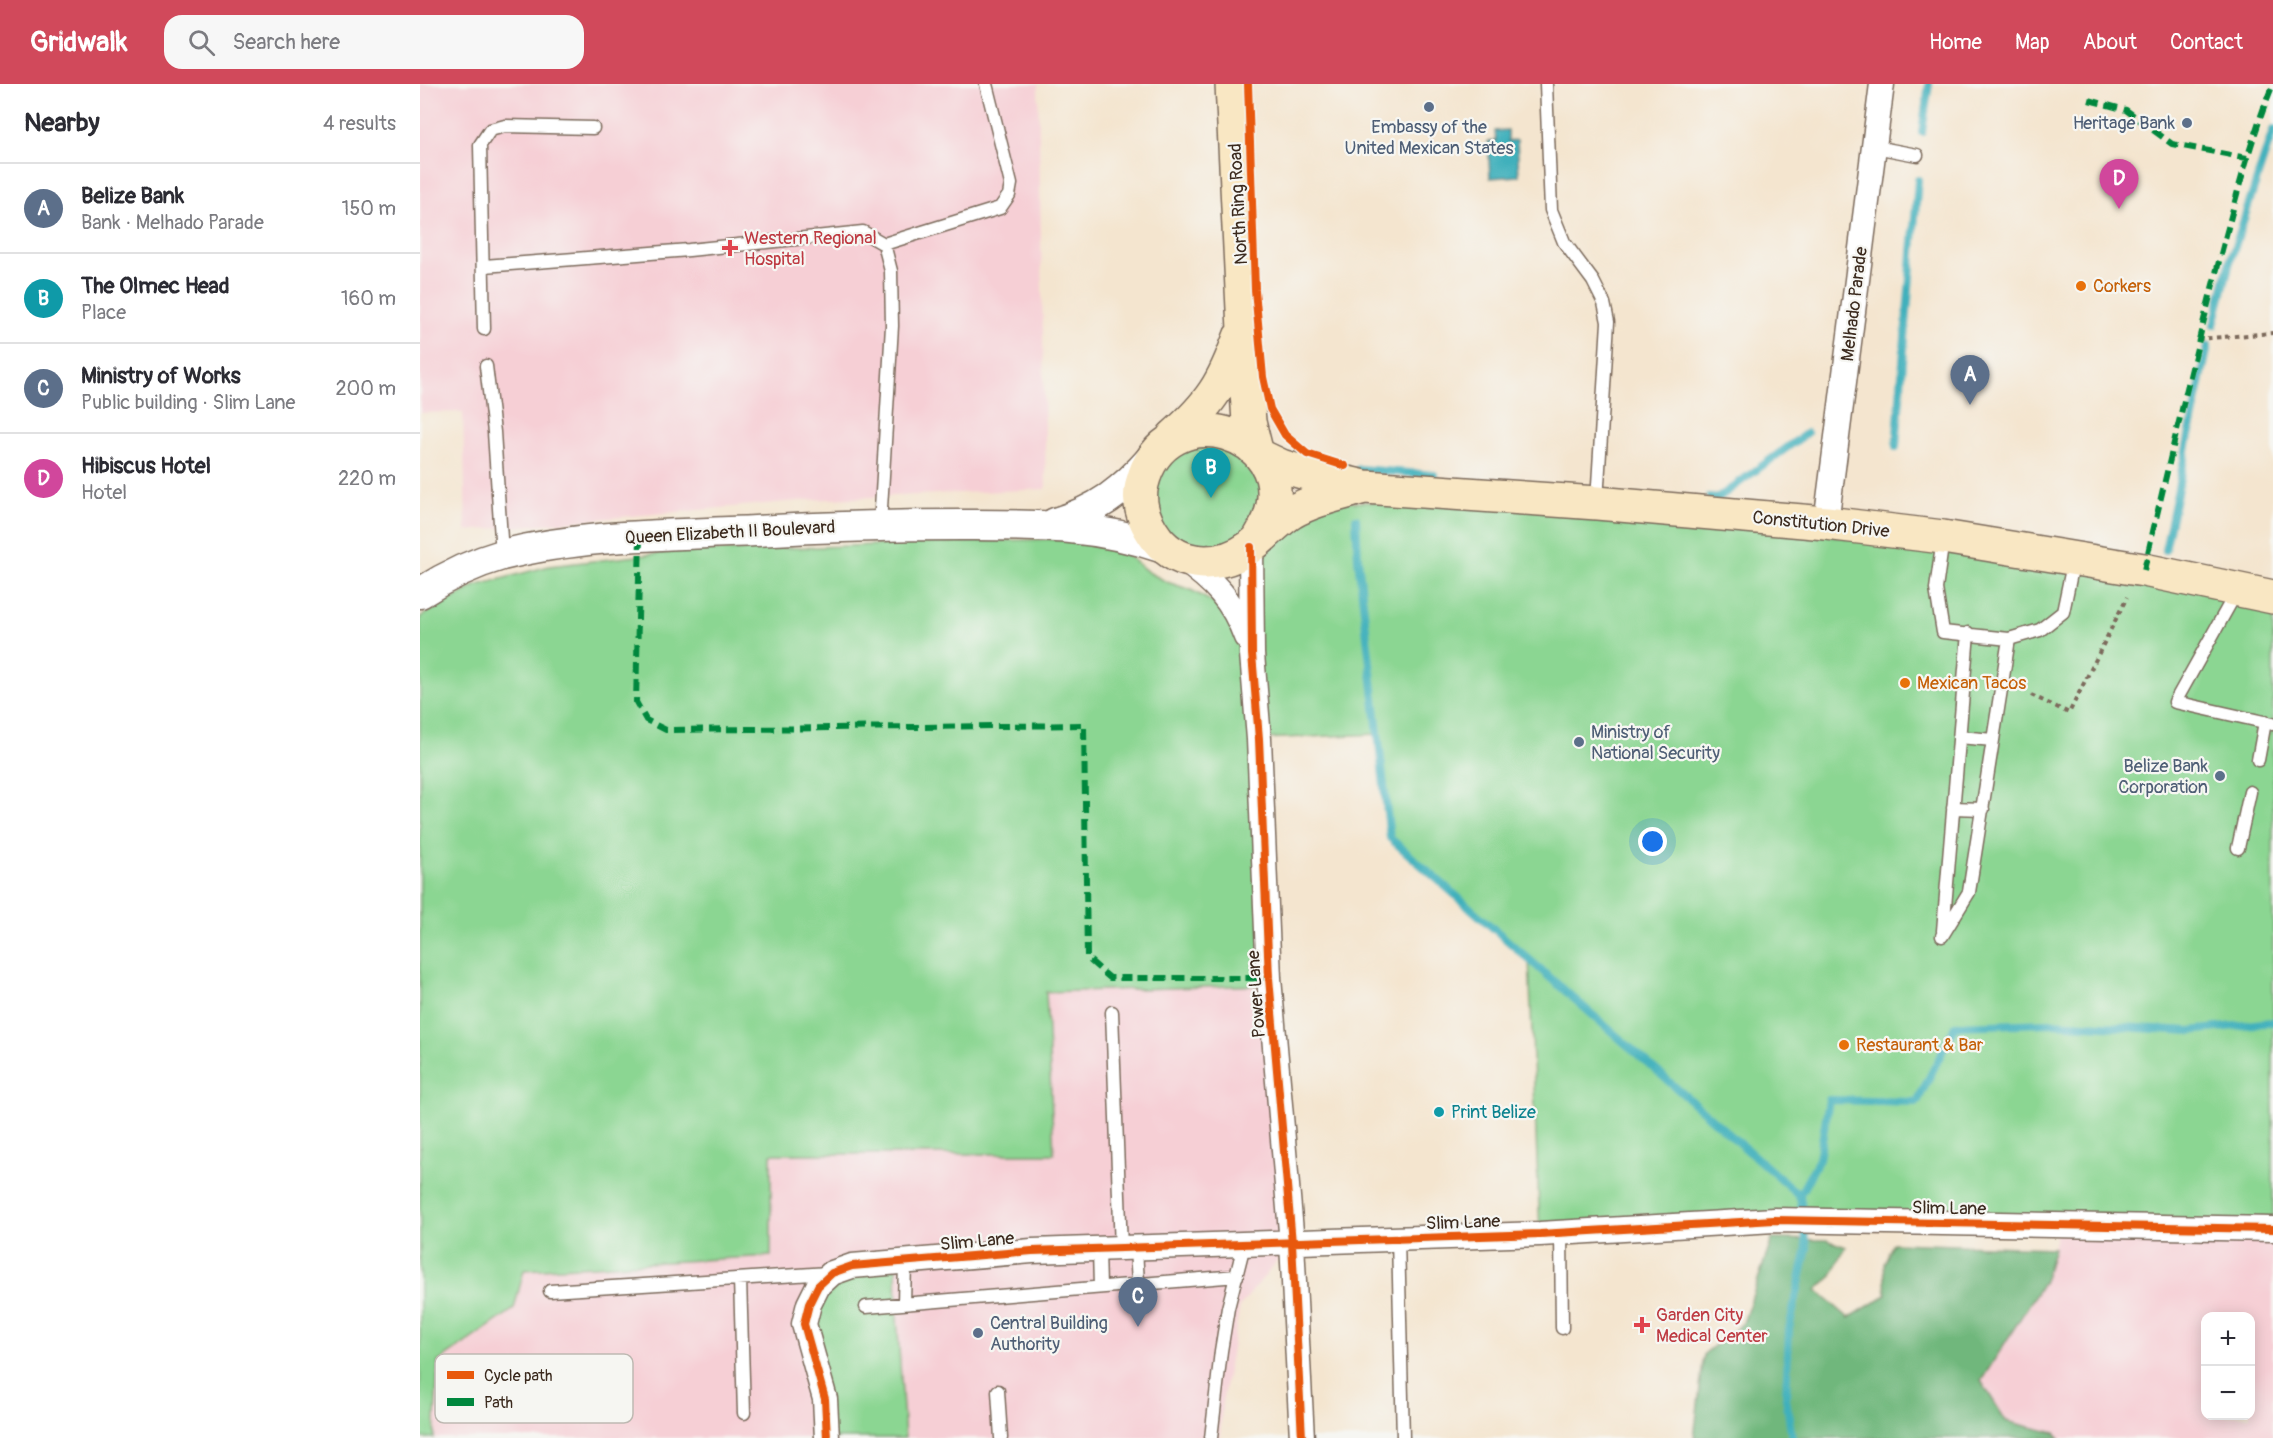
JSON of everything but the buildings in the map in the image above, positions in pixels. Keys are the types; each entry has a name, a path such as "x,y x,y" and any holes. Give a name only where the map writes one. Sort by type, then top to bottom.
{"main road":[{"name":"North Ring Road","path":"1232,84 1249,422 1259,454"},
{"name":"North Ring Road","path":"1158,452 1206,406 1231,361 1244,324"},
{"path":"1202,429 1224,431 1242,439 1259,454 1270,474 1274,496 1270,518 1255,542 1223,561 1201,563 1172,553 1148,527 1141,506 1142,485 1158,452 1181,435 1202,429"},
{"name":"Constitution Drive","path":"1259,454 1300,471 1365,487 1597,502 1826,523 1943,537 2074,558 2238,590 2272,593"},
{"name":"Constitution Drive","path":"1255,542 1293,512 1313,502 1365,487"}],"street":[{"name":"Melhado Parade","path":"1826,523 1882,84"},
{"name":"Queen Elizabeth II Boulevard","path":"1050,525 1079,516 1107,501 1132,481 1158,452"},
{"name":"Queen Elizabeth II Boulevard","path":"420,593 458,572 502,555 576,542 640,536 880,525 1050,525 1108,532 1172,553"},
{"name":"Power Lane","path":"1255,542 1250,580 1252,654 1259,739 1269,978 1292,1243 1302,1438"},
{"name":"Power Lane","path":"1172,553 1204,574 1221,592 1238,616 1252,654"},
{"name":"Slim Lane","path":"832,1273 852,1266 1032,1251 1398,1239 1787,1220 2273,1229"},
{"path":"827,1438 825,1399 804,1324 809,1304 818,1286 832,1273"}],"lane":[{"path":"884,244 1000,208 1006,202 1011,184 986,84"},
{"path":"1546,84 1551,210 1563,242 1593,281 1604,303 1608,322 1597,502"},
{"path":"484,329 480,145 490,130 505,126 593,128"},
{"path":"1875,147 1917,155"},
{"path":"484,266 690,250 863,232 884,244 891,271 892,326 880,525"},
{"path":"486,366 494,432 502,555"},
{"path":"1943,537 1936,589 1943,632 2009,639 2040,630 2062,612 2074,558"},
{"path":"2238,590 2175,702 2269,723 2258,760"},
{"path":"1968,633 1942,936 1969,892 2009,639"},
{"path":"1959,737 1993,740"},
{"path":"2238,848 2250,792"},
{"path":"1953,808 1983,809"},
{"path":"1112,1012 1119,1249 1138,1284"},
{"path":"1561,1232 1562,1328"},
{"path":"1398,1239 1403,1438"},
{"path":"1211,1438 1228,1308 1238,1276 1244,1245"},
{"path":"1100,1287 1119,1249"},
{"path":"904,1262 904,1304"},
{"path":"550,1291 832,1273"},
{"path":"866,1307 1238,1276"},
{"path":"740,1279 744,1413"},
{"path":"998,1391 1002,1438"}],"path":[{"path":"2198,339 2273,333"},
{"path":"2031,694 2069,713 2127,597"}],"shaded area":[{"name":"Western Regional Hospital","path":"420,84 1038,84 1046,489 809,500 466,531 463,412 420,413"},
{"path":"1265,985 1292,1243 1240,1306 1222,1403 1220,1438 905,1438 897,1318 896,1263 811,1425 811,1438 434,1438 435,1419 435,1423 633,1423 633,1354 449,1354 514,1309 524,1270 771,1256 771,1154 1053,1154 1046,992"},
{"path":"2059,1225 2273,1229 2273,1438 2060,1438 2055,1433 2006,1421 1981,1381 2044,1281"}],"green space":[{"path":"1224,431 1274,496 1313,502 1597,503 2273,597 2273,1229 1774,1220 1540,1234 1529,959 1390,838 1379,734 1260,739 1265,985 1046,992 1054,1154 771,1154 771,1256 524,1270 514,1309 449,1354 435,1354 434,1438 420,1438 420,617 475,586 549,566 672,552 1051,539 1116,546 1148,572 1167,582 1191,590 1225,609 1236,625 1251,547 1223,561 1148,527 1152,458"},
{"path":"1772,1239 1827,1240 1846,1247 1831,1277 1816,1290 1849,1318 1886,1295 1884,1264 1893,1243 2054,1248 2044,1281 1981,1381 2006,1421 2055,1433 2060,1438 1694,1438 1704,1354 1743,1323"},
{"path":"896,1263 897,1318 905,1438 811,1438 804,1324 818,1286"}],"water":[{"path":"1508,130 1508,141 1517,140 1519,176 1490,178 1488,142 1496,141 1495,131"}],"waterway":[{"path":"1922,132 1929,84"},
{"path":"2214,325 2229,265 2273,130"},
{"path":"1896,447 1918,180"},
{"path":"2165,550 2208,346"},
{"path":"1710,497 1718,498 1807,433"},
{"path":"1359,469 1434,475"},
{"path":"1356,519 1358,559 1390,838 1800,1196 1807,1248 1789,1329 1786,1398 1792,1438"},
{"path":"1799,1196 1819,1159 1829,1100 1917,1102 1955,1026 2051,1023 2190,1031 2273,1022"}],"marked path":[{"path":"2144,570 2222,250 2251,145 2273,84"},
{"path":"2089,100 2126,110 2172,144 2247,158"},
{"path":"640,536 636,702 646,720 666,730 1084,725 1087,958 1110,978 1269,978"}],"cycle path":[{"path":"1248,84 1255,290 1263,377 1270,409 1285,435 1307,454 1345,466"},
{"path":"1251,547 1252,654 1259,739 1269,978 1292,1243 1302,1438"},
{"path":"827,1438 825,1399 804,1324 809,1304 818,1286 832,1273 852,1266 1032,1251 1540,1234 1774,1220 2273,1229"}],"place":[{"name":"Embassy of the United Mexican States","path":"1429,107"},
{"name":"Heritage Bank","path":"2187,123"},
{"name":"Hibiscus Hotel","path":"2119,209"},
{"name":"Western Regional Hospital","path":"730,248"},
{"name":"Corkers","path":"2081,286"},
{"name":"Belize Bank","path":"1970,405"},
{"name":"The Olmec Head","path":"1211,498"},
{"name":"Mexican Tacos","path":"1905,683"},
{"name":"Ministry of National Security","path":"1579,742"},
{"name":"Belize Bank Corporation","path":"2220,776"},
{"name":"Restaurant & Bar","path":"1844,1045"},
{"name":"Print Belize","path":"1439,1112"},
{"name":"Garden City Medical Center","path":"1642,1325"},
{"name":"Ministry of Works","path":"1138,1327"},
{"name":"Central Building Authority","path":"978,1333"}]}
